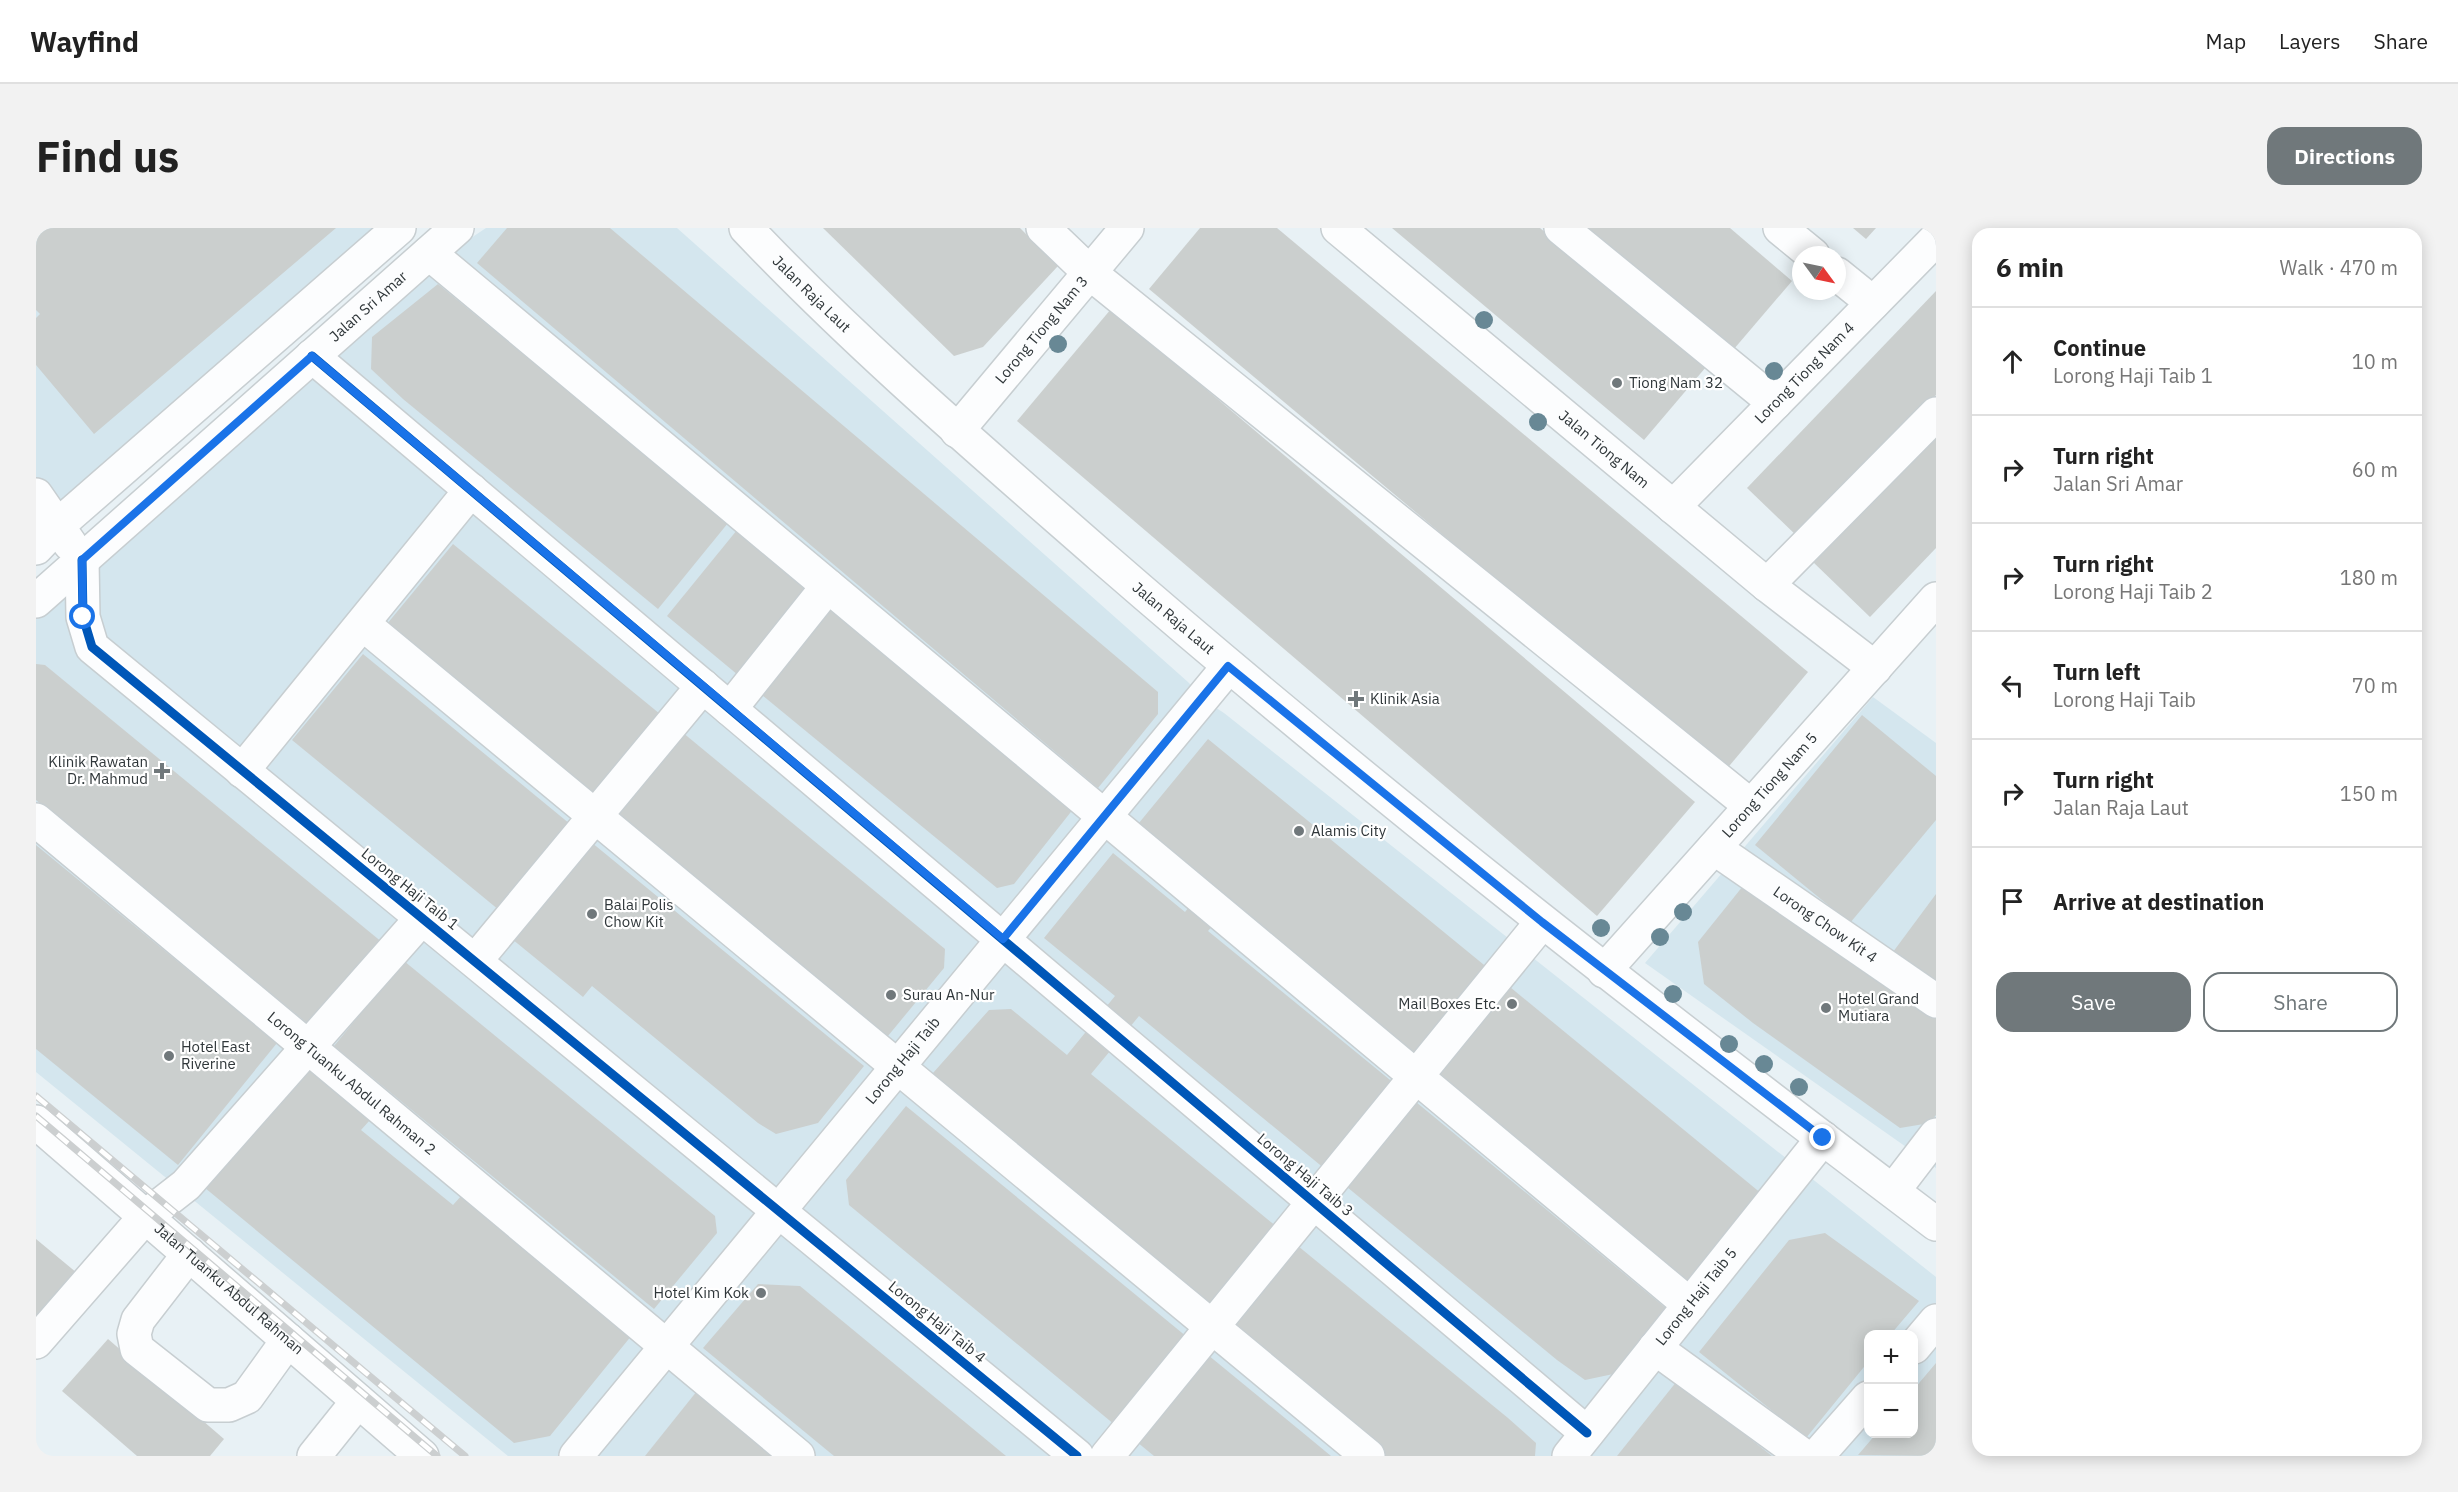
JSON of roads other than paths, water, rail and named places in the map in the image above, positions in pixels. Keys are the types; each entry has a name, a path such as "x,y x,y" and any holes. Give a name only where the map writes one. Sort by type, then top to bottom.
{"street":[{"path":"46,538 399,228"},
{"name":"Jalan Sri Amar","path":"36,601 458,228"},
{"name":"Jalan Raja Laut","path":"746,228 789,273 957,430 1228,666 1604,971 1936,1224"},
{"path":"1043,228 1090,273 1751,806"},
{"name":"Lorong Tiong Nam 3","path":"957,430 1127,228"},
{"name":"Jalan Tiong Nam","path":"1338,228 1767,585 1875,668"},
{"path":"1561,228 1776,403"},
{"path":"1780,228 1802,246"},
{"name":"Lorong Tiong Nam 4","path":"1673,507 1936,239"},
{"path":"429,253 1690,1305"},
{"path":"1846,281 1873,303"},
{"name":"Lorong Haji Taib 3","path":"312,356 1314,1202 1578,1444"},
{"path":"1767,585 1936,414"},
{"path":"242,771 471,490"},
{"path":"36,495 46,538 82,560"},
{"name":"Lorong Haji Taib 1","path":"82,560 83,617 92,647 778,1211"},
{"path":"730,709 828,586"},
{"name":"Lorong Tiong Nam 5","path":"1604,971 1936,599"},
{"path":"363,624 1368,1456"},
{"name":"Lorong Haji Taib","path":"576,1456 1228,666"},
{"path":"475,961 703,686"},
{"name":"Lorong Tuanku Abdul Rahman 2","path":"36,820 798,1456"},
{"name":"Lorong Chow Kit 4","path":"1714,848 1936,1001"},
{"path":"36,1342 146,1218 186,1185 422,918"},
{"path":"1107,1456 1542,922"},
{"name":"Jalan Tuanku Abdul Rahman","path":"36,1122 422,1456"},
{"path":"1893,1191 1936,1135"},
{"name":"Lorong Haji Taib 5","path":"1578,1444 1823,1138"},
{"name":"Lorong Haji Taib 4","path":"778,1211 1077,1456"},
{"path":"189,1254 138,1320 134,1334 137,1349 208,1405 229,1405 247,1397 288,1340"},
{"path":"1918,1342 1936,1321"},
{"path":"1655,1348 1804,1456"},
{"path":"314,1456 358,1401"},
{"path":"1817,1456 1864,1404"}],"railway":[{"path":"36,1096 465,1456"},
{"path":"36,1116 437,1456"}],"place":[{"name":"Tiong Nam 32","path":"1617,383"},
{"name":"Klinik Asia","path":"1356,699"},
{"name":"Klinik Rawatan Dr. Mahmud","path":"162,771"},
{"name":"Alamis City","path":"1299,831"},
{"name":"Balai Polis Chow Kit","path":"592,914"},
{"name":"Surau An-Nur","path":"891,995"},
{"name":"Mail Boxes Etc.","path":"1512,1004"},
{"name":"Hotel Grand Mutiara","path":"1826,1008"},
{"name":"Hotel East Riverine","path":"169,1056"},
{"name":"Hotel Kim Kok","path":"761,1293"}]}
